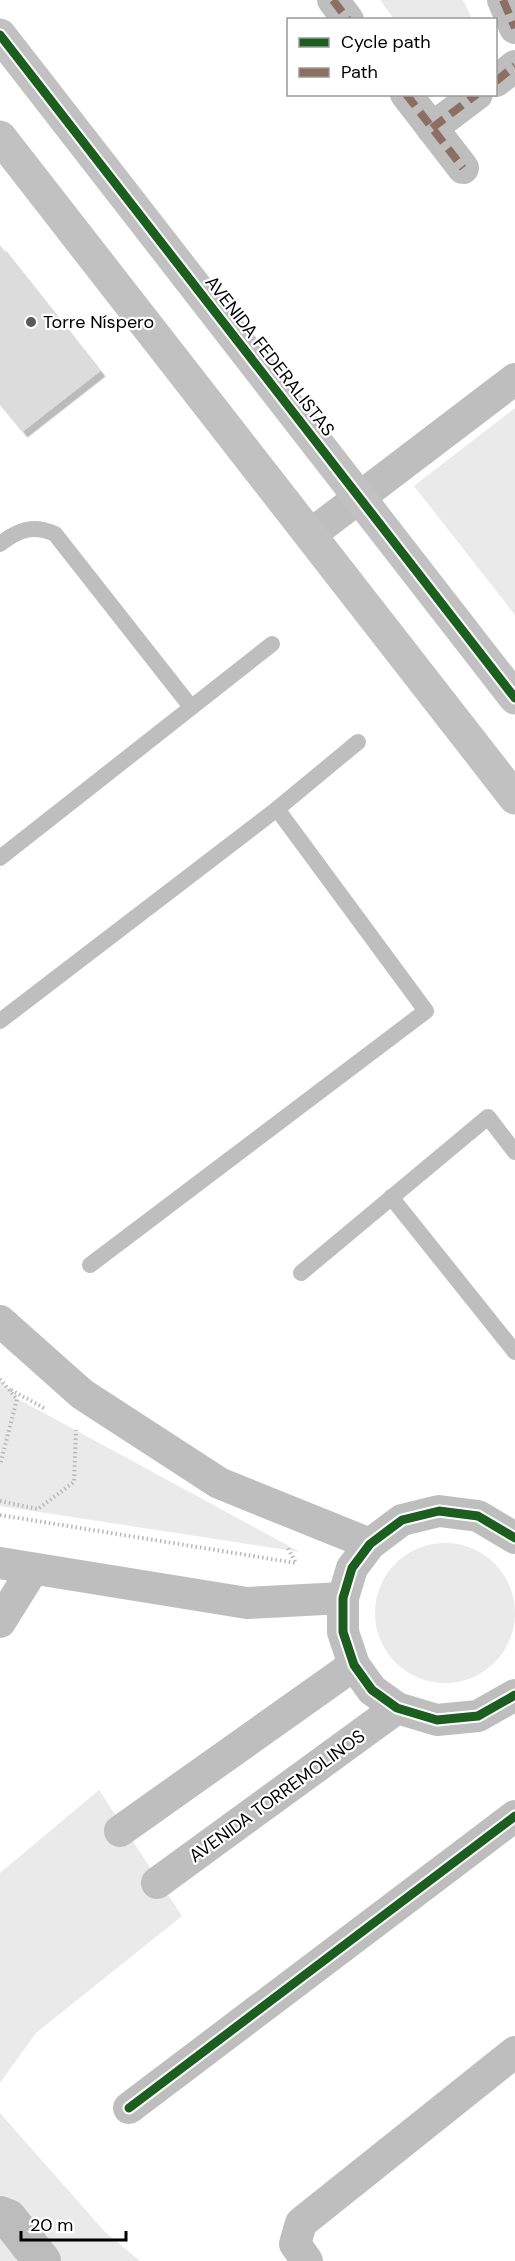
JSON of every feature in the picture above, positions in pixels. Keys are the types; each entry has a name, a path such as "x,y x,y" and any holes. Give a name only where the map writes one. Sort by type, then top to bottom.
{"street":[{"path":"333,0 346,18"},
{"path":"503,0 515,28"},
{"name":"AVENIDA FEDERALISTAS","path":"0,35 515,698"},
{"path":"497,80 515,66"},
{"path":"408,96 463,168"},
{"path":"432,128 474,96"},
{"path":"0,137 515,798"},
{"path":"310,535 515,379"},
{"path":"0,1321 82,1394 219,1483 370,1544"},
{"path":"514,1535 478,1516 439,1511 402,1520 370,1544 352,1568 343,1598 343,1632 354,1665 372,1690 397,1708 437,1720 478,1716 515,1695"},
{"path":"0,1563 247,1604 343,1598"},
{"path":"0,1622 33,1569"},
{"path":"120,1831 354,1665"},
{"name":"AVENIDA TORREMOLINOS","path":"157,1883 397,1708"},
{"path":"129,2108 515,1816"},
{"path":"306,2261 295,2244 301,2223 515,2052"}],"lane":[{"path":"0,544 19,531 32,528 44,529 55,534 191,707"},
{"path":"0,858 272,644"},
{"path":"0,1021 276,809 358,742"},
{"path":"90,1265 426,1011 276,809"},
{"path":"301,1273 488,1117 515,1152"},
{"path":"391,1197 515,1352"}],"path":[{"path":"0,1379 17,1399 0,1465"},
{"path":"9,1389 47,1410"},
{"path":"0,1501 38,1509 74,1482 76,1426 86,1432"},
{"path":"0,1515 296,1563 286,1544"}],"shaded area":[{"path":"380,0 463,0 472,18 393,18"},
{"path":"515,408 515,615 414,486"},
{"path":"0,1380 18,1399 300,1552 0,1506"},
{"path":"445,1543 472,1549 484,1555 494,1564 503,1574 509,1586 515,1613 509,1640 503,1652 494,1662 484,1671 472,1677 445,1683 418,1677 406,1671 396,1662 387,1652 381,1640 375,1613 381,1586 387,1574 396,1564 406,1555 418,1549"},
{"path":"99,1790 182,1916 36,2033 0,2083 0,1873"},
{"path":"0,2113 105,2232 140,2261 0,2261"}],"building":[{"name":"Torre Níspero","path":"0,245 100,371 22,432 0,405"}],"waterway":[{"path":"0,2215 8,2218 42,2261"}],"marked path":[{"path":"333,0 346,18"},
{"path":"503,0 515,28"},
{"path":"497,80 515,66"},
{"path":"408,96 463,168"},
{"path":"432,128 474,96"}],"cycle path":[{"path":"0,35 515,698"},
{"path":"515,1538 478,1516 439,1511 402,1520 370,1544 352,1568 343,1598 343,1632 354,1665 372,1690 397,1708 437,1720 478,1716 515,1695"},
{"path":"129,2108 515,1816"}],"place":[{"name":"Torre Níspero","path":"31,322"}]}
